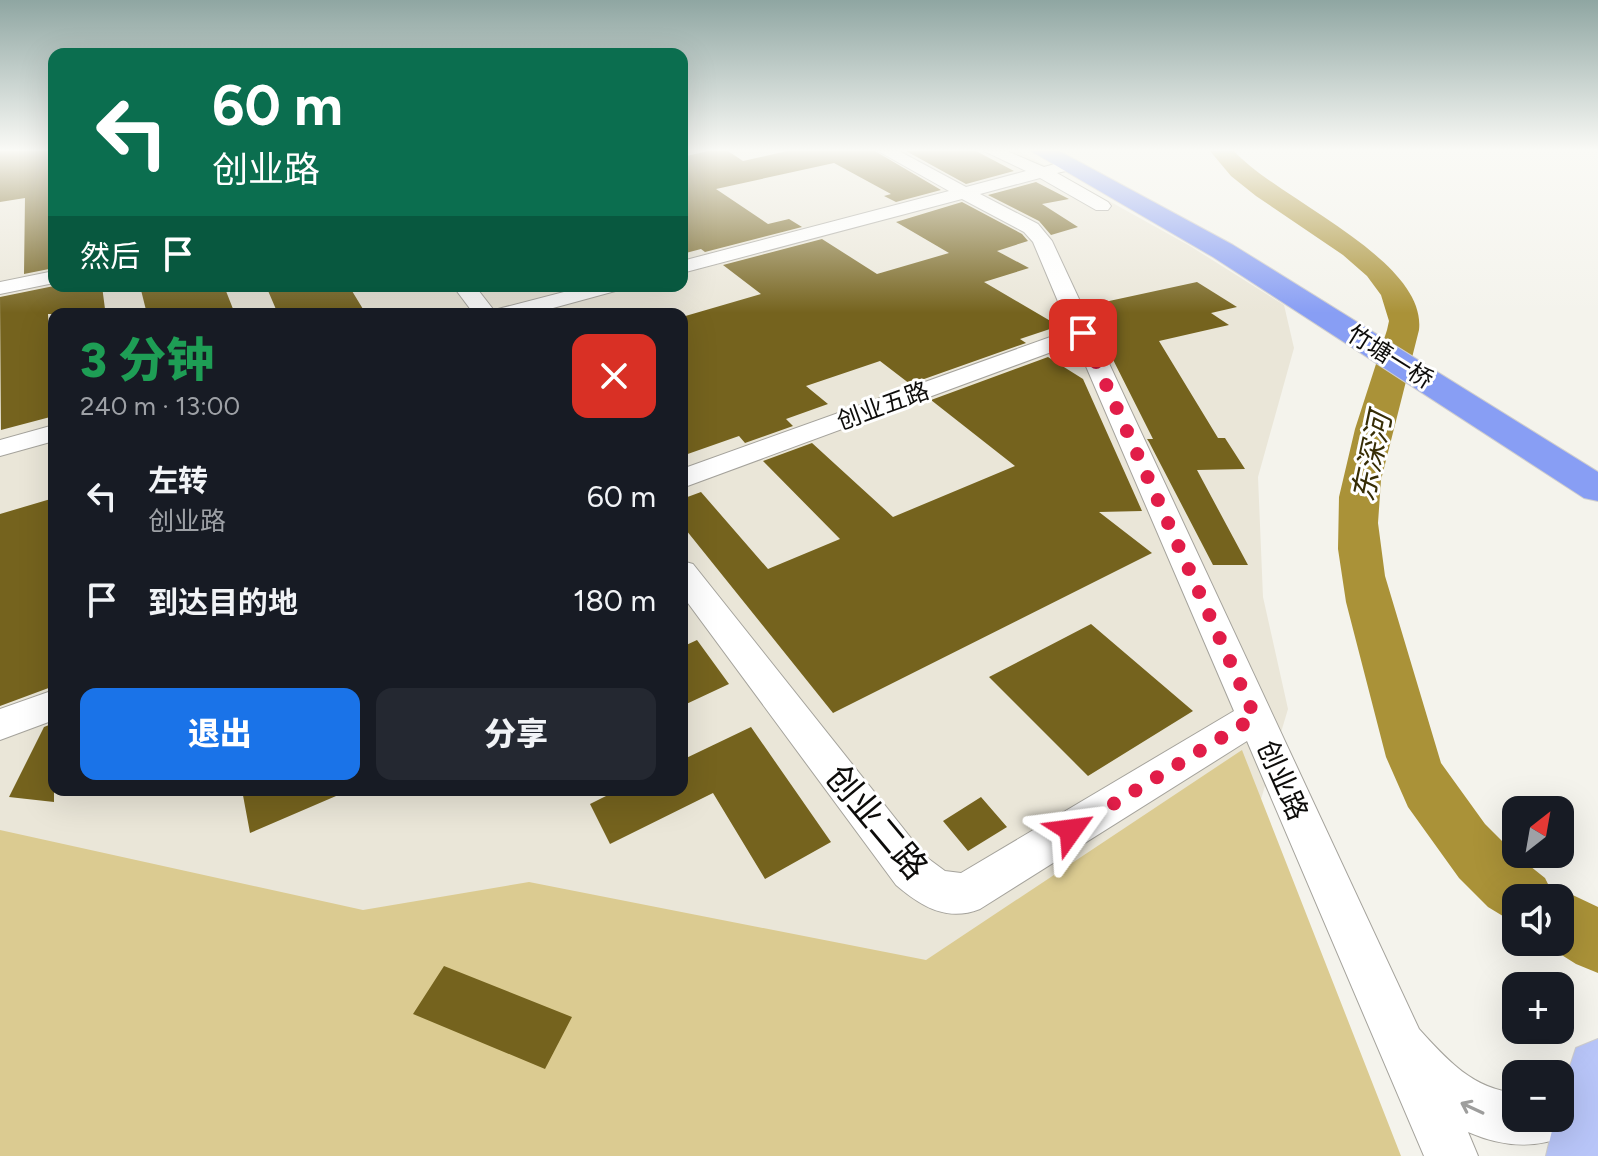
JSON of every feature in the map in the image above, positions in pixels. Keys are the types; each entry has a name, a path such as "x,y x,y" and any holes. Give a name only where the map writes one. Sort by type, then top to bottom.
{"highway":[{"name":"竹塘一桥","path":"1146,205 1223,251 1309,295 1480,398"},
{"path":"1480,398 1531,414 1598,453"},
{"path":"1480,398 1598,463"},
{"path":"1480,398 1598,489"},
{"path":"1480,398 1504,438 1559,474 1598,509"}],"main road":[{"path":"1575,1096 1579,1156"}],"street":[{"path":"688,265 919,205"},
{"name":"创业路","path":"982,205 1039,235 1451,1156"},
{"path":"0,288 48,278"},
{"path":"529,308 589,292"},
{"name":"创业五路","path":"688,477 1083,333"},
{"path":"0,448 48,435"},
{"name":"创业二路","path":"688,580 911,871 936,891 965,894 1255,717"},
{"path":"0,725 48,707"},
{"name":"创业路","path":"1402,1046 1448,1096 1478,1112 1506,1119 1575,1096"}],"shaded area":[{"path":"0,205 48,205 48,292 688,292 688,205 1116,205 1190,246 1284,305 1294,348 1258,477 1263,597 1288,709 1194,1023 0,1156"},
{"path":"1242,750 1401,1156 0,1156 0,830 363,910 529,882 926,960"}],"building":[{"path":"25,205 48,205 48,269 24,274"},
{"path":"688,205 740,205 768,224 789,219 802,227 705,252 701,249 688,252"},
{"path":"952,205 968,205 1022,234 1028,241 997,251 1029,268 984,282 1059,326 1020,339 1026,343 910,384 880,361 806,386 828,404 786,419 793,426 745,443 739,436 688,454 688,315 761,294 723,265 822,239 877,274 949,253 896,222"},
{"path":"1008,205 1043,205 1078,227 1051,235 1039,221"},
{"path":"1197,282 1237,307 1211,313 1229,325 1159,341 1218,438 1225,438 1245,469 1197,470 1248,565 1213,565 1147,439 1153,439 1086,306"},
{"path":"48,287 48,292 103,292 105,308 48,308 48,418 1,430 0,297"},
{"path":"142,292 226,292 233,308 146,308"},
{"path":"269,292 353,292 362,308 275,308"},
{"path":"1048,357 1083,379 1142,511 1099,512 1152,553 833,713 688,532 688,497 701,492 768,569 840,539 763,461 812,443 893,517 1015,466 931,400"},
{"path":"48,500 48,688 0,706 0,514"},
{"path":"1091,624 1193,711 1088,776 989,677"},
{"path":"697,640 729,684 688,703 688,644"},
{"path":"48,725 48,796 54,796 54,802 9,797 44,727"},
{"path":"751,727 831,842 765,879 713,793 610,844 590,804 606,796 688,796 688,757"},
{"path":"243,796 336,796 250,833"},
{"path":"981,797 1007,827 968,851 943,821"},
{"path":"444,966 572,1017 545,1069 413,1014"}],"waterway":[{"name":"东深河","path":"1286,205 1353,249 1377,270 1395,294 1404,321 1373,429 1359,497 1357,523 1363,576 1375,628 1419,774 1438,807 1465,842 1506,884"},
{"name":"东深河","path":"1574,927 1598,942"}],"route":[{"path":"1071,830 1255,717 1083,333"}]}
